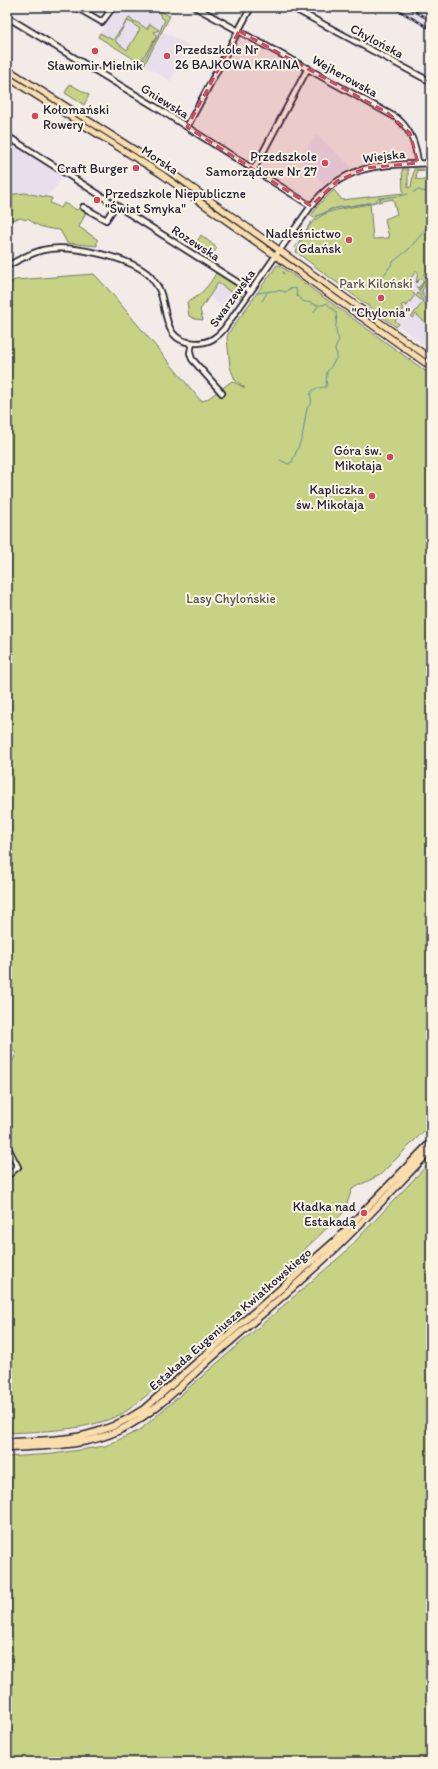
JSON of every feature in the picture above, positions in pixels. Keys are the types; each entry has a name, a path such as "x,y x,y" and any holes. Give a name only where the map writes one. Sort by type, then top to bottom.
{"highway":[{"name":"Estakada Eugeniusza Kwiatkowskiego","path":"397,1182 431,1142"},
{"name":"Estakada Eugeniusza Kwiatkowskiego","path":"7,1448 69,1444 93,1440 119,1431 145,1411 291,1285 431,1150"},
{"name":"Estakada Eugeniusza Kwiatkowskiego","path":"7,1442 65,1439 93,1434 119,1424 145,1411"}],"main road":[{"name":"Morska","path":"7,69 165,168 431,367"},
{"name":"Morska","path":"7,77 147,164 431,359"}],"street":[{"path":"76,7 102,22 113,7"},
{"name":"Wejherowska","path":"195,7 308,68 401,121 412,137 416,149 418,164"},
{"path":"187,127 251,7"},
{"name":"Chylońska","path":"291,7 431,82"},
{"name":"Gniewska","path":"7,17 187,127 310,206"},
{"path":"254,169 308,68"},
{"name":"Rozewska","path":"7,136 251,291"},
{"name":"Wiejska","path":"278,253 310,206 337,181 356,172 378,165 431,163"},
{"path":"83,207 106,220 116,205"},
{"path":"7,266 37,251 53,248 107,255 129,262 146,272 158,287 167,322 172,332 180,339 192,343 190,353 192,359 222,393"},
{"name":"Swarzewska","path":"192,343 205,342 218,336 278,253"},
{"path":"7,1146 18,1168 7,1176"}],"highlighted area":[{"path":"239,31 388,113 410,133 418,163 366,168 337,181 311,206 187,127"}],"shaded area":[{"path":"117,7 162,7 160,11 170,16 162,31 190,46 170,81 98,37"},
{"path":"390,7 431,7 431,34 427,29"},
{"name":"Przedszkole Samorządowe Nr 27","path":"316,136 352,167 324,183 297,158"},
{"path":"7,140 63,176 53,190 44,197 25,193 7,195"},
{"path":"416,271 431,274 431,343 425,345 379,312 405,285"},
{"path":"218,283 241,299 231,313 208,296"}],"green space":[{"path":"156,7 162,7 160,11 170,16 144,65 98,37 100,33 113,40 129,18 134,21 132,23 127,21 115,41 127,50 140,29 133,24 135,21 147,29 150,24 159,30 154,32 157,36 142,59 144,60 157,37 165,20 161,17"},
{"path":"70,84 89,95 84,105 65,93"},
{"name":"Park Kiloński","path":"402,169 408,169 408,188 411,187 414,169 424,169 423,171 417,170 416,179 431,181 431,283 425,285 422,291 431,302 431,308 419,291 423,285 419,290 416,286 418,288 424,281 421,278 416,283 418,272 416,271 406,285 415,295 407,306 403,304 401,306 404,309 395,321 399,324 396,327 296,252 310,225 322,215 338,210 370,204 373,239 389,238 385,219 397,214 393,199 378,202 380,199 384,198 378,198 375,202 331,209 314,218 311,216 319,204 334,190 342,200 403,193","holes":["426,273 428,275 425,280 426,277 423,274"]},
{"path":"25,193 52,198 50,203 61,208 64,203 77,210 79,208 86,212 79,227 97,239 97,246 67,243 60,230 42,227 35,224 28,218 25,220 21,218 10,220 7,224 7,195"},
{"path":"201,235 217,248 212,255 196,243"},
{"name":"Lasy Chylońskie","path":"277,265 431,375 431,1124 380,1175 352,1189 344,1212 285,1268 282,1276 206,1347 131,1408 102,1422 75,1428 7,1433 7,1179 22,1168 7,1141 7,1064 11,1065 16,1053 7,1045 7,285 15,280 94,274 201,401 206,400 232,381 245,388 235,380 230,367 227,338 228,334"},
{"path":"216,273 238,287 242,297 241,299 218,283 200,310 203,320 195,319 189,316 187,302 204,290"},
{"path":"305,274 318,281 431,362 431,364"},
{"path":"418,293 429,308 431,328 416,314 413,318 411,317 423,302 416,296"},
{"path":"431,1161 431,1762 7,1762 7,1457 53,1454 105,1446 140,1430 343,1254"}],"waterway":[{"path":"413,192 417,190 431,193"},
{"path":"317,216 336,208 376,202 383,198 408,194"},
{"path":"295,248 311,222"},
{"path":"345,281 370,286 377,285 393,262 409,249 431,223"},
{"path":"257,293 276,291 286,292 288,289 296,288 297,296 304,302 318,305 324,305 327,303"},
{"path":"262,301 267,293"},
{"path":"280,460 288,464 292,462 302,438 307,408 312,402 311,394 313,390 326,387 327,372 336,359 337,355 335,350 339,339 336,332 336,312 327,304"},
{"path":"314,312 318,306"}],"railway":[{"path":"393,7 431,29"},
{"path":"408,7 431,21"}],"place":[{"name":"Sławomir Mielnik","path":"95,51"},
{"name":"Przedszkole Nr 26 BAJKOWA KRAINA","path":"167,56"},
{"name":"Kołomański Rowery","path":"35,116"},
{"name":"Przedszkole Samorządowe Nr 27","path":"325,163"},
{"name":"Craft Burger","path":"136,168"},
{"name":"Przedszkole Niepubliczne \"Świat Smyka\"","path":"97,200"},
{"name":"Nadleśnictwo Gdańsk","path":"349,240"},
{"name":"\"Chylonia\"","path":"381,298"},
{"name":"Góra św. Mikołaja","path":"390,457"},
{"name":"Kapliczka św. Mikołaja","path":"372,496"},
{"name":"Kładka nad Estakadą","path":"364,1213"}]}
